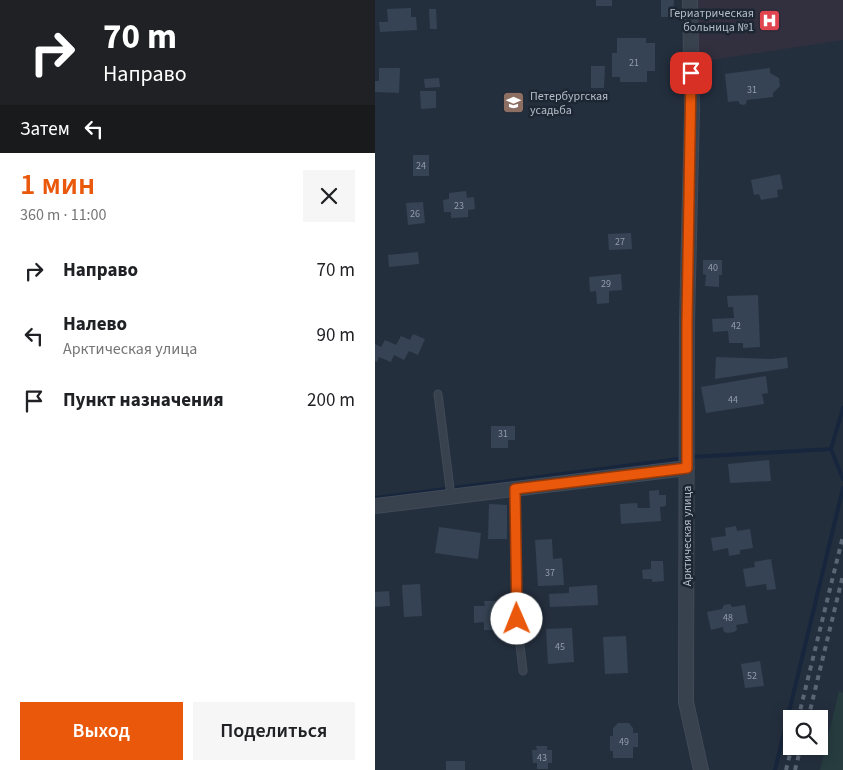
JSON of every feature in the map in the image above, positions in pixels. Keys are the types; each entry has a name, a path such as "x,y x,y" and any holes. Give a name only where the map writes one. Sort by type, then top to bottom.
{"street":[{"name":"Арктическая улица","path":"690,0 692,110 687,312 687,702 701,770"},
{"path":"375,506 687,468"}],"lane":[{"path":"438,394 451,496"},
{"path":"515,489 517,619 523,671"}],"shaded area":[{"name":"Гериатрическая больница №1","path":"697,0 843,0 843,40 698,62"}],"green space":[{"path":"839,691 843,693 843,770 820,770 824,755 828,755 828,737"}],"building":[{"path":"596,0 612,0 612,6 596,6"},
{"path":"661,0 674,0 673,17 661,17"},
{"path":"411,8 411,17 416,17 417,30 380,32 379,22 388,22 387,9"},
{"path":"429,9 436,9 437,29 430,29"},
{"path":"617,38 646,38 646,43 655,43 655,71 647,71 647,82 620,82 620,77 612,77 612,53 617,53"},
{"path":"591,66 605,66 604,88 591,88"},
{"path":"379,68 400,68 399,93 375,92 375,81 379,81"},
{"path":"770,68 770,73 779,78 780,86 773,93 773,97 747,100 746,104 743,105 738,101 728,102 725,74"},
{"path":"439,78 440,87 425,88 424,79"},
{"path":"420,91 436,91 436,108 421,109"},
{"path":"413,155 429,155 429,176 413,176"},
{"path":"780,174 783,189 777,190 778,197 761,200 759,194 754,195 751,180"},
{"path":"466,191 467,198 474,197 475,209 468,210 468,217 451,218 451,212 444,212 443,200 449,199 449,193"},
{"path":"423,202 425,223 408,225 406,203"},
{"path":"631,233 632,249 609,250 608,234"},
{"path":"418,252 419,264 389,267 388,255"},
{"path":"703,260 722,260 722,275 719,275 719,287 705,286 706,275 703,274"},
{"path":"621,274 622,290 609,291 609,303 597,304 596,291 590,292 589,277"},
{"path":"758,295 760,347 743,348 743,343 729,343 728,331 713,332 712,319 734,318 733,307 728,307 727,296"},
{"path":"413,334 425,339 418,355 409,351 404,360 394,355 391,362 379,357 377,362 375,361 375,344 381,347 385,340 396,345 401,336 410,340"},
{"path":"716,357 772,359 787,357 788,368 715,379"},
{"path":"766,376 768,393 762,394 764,404 706,413 701,387"},
{"path":"491,426 515,426 515,440 508,440 508,448 491,448"},
{"path":"769,460 771,481 730,483 728,464"},
{"path":"659,490 659,495 666,495 666,506 660,507 661,521 621,524 620,504 637,503 638,508 650,508 649,491"},
{"path":"489,504 507,505 507,539 488,539"},
{"path":"736,526 737,531 750,529 753,548 740,550 740,554 729,556 728,548 713,551 711,538 726,536 725,528"},
{"path":"439,527 481,533 478,559 435,553"},
{"path":"552,539 553,559 562,558 564,585 538,586 535,540"},
{"path":"771,559 776,589 767,590 766,584 746,587 743,569 755,567 754,562"},
{"path":"651,561 663,561 664,581 652,582 652,579 643,579 642,570 651,569"},
{"path":"420,584 422,616 404,617 402,585"},
{"path":"597,585 598,605 550,607 549,594 569,593 569,587"},
{"path":"389,591 390,606 375,607 375,592"},
{"path":"484,601 497,601 498,630 484,630 484,622 474,623 474,606 485,606"},
{"path":"730,604 732,607 745,605 748,623 736,625 737,630 734,632 724,632 723,627 711,630 707,612 722,609 724,605"},
{"path":"572,628 574,662 548,664 546,629"},
{"path":"626,636 628,673 605,674 603,637"},
{"path":"760,661 764,686 745,688 741,664"},
{"path":"618,723 629,723 633,728 633,733 638,733 638,747 633,747 633,758 613,758 613,751 610,751 610,736 613,736 613,728"},
{"path":"536,746 547,746 547,750 552,750 552,763 548,763 548,769 537,769 537,763 533,763 532,750 537,750"},
{"path":"446,761 465,761 465,770 446,770"}],"waterway":[{"path":"843,408 831,449 843,479"},
{"path":"692,457 831,449"},
{"path":"375,498 679,459"},
{"path":"775,770 843,488"}],"railway":[{"path":"800,710 843,536"},
{"path":"810,710 843,575"},
{"path":"786,770 790,755"},
{"path":"795,770 799,755"}],"place":[{"name":"Гериатрическая больница №1","path":"770,20"},
{"name":"Петербургская усадьба","path":"514,103"}],"route":[{"path":"517,619 515,489 687,468 691,73"}]}
